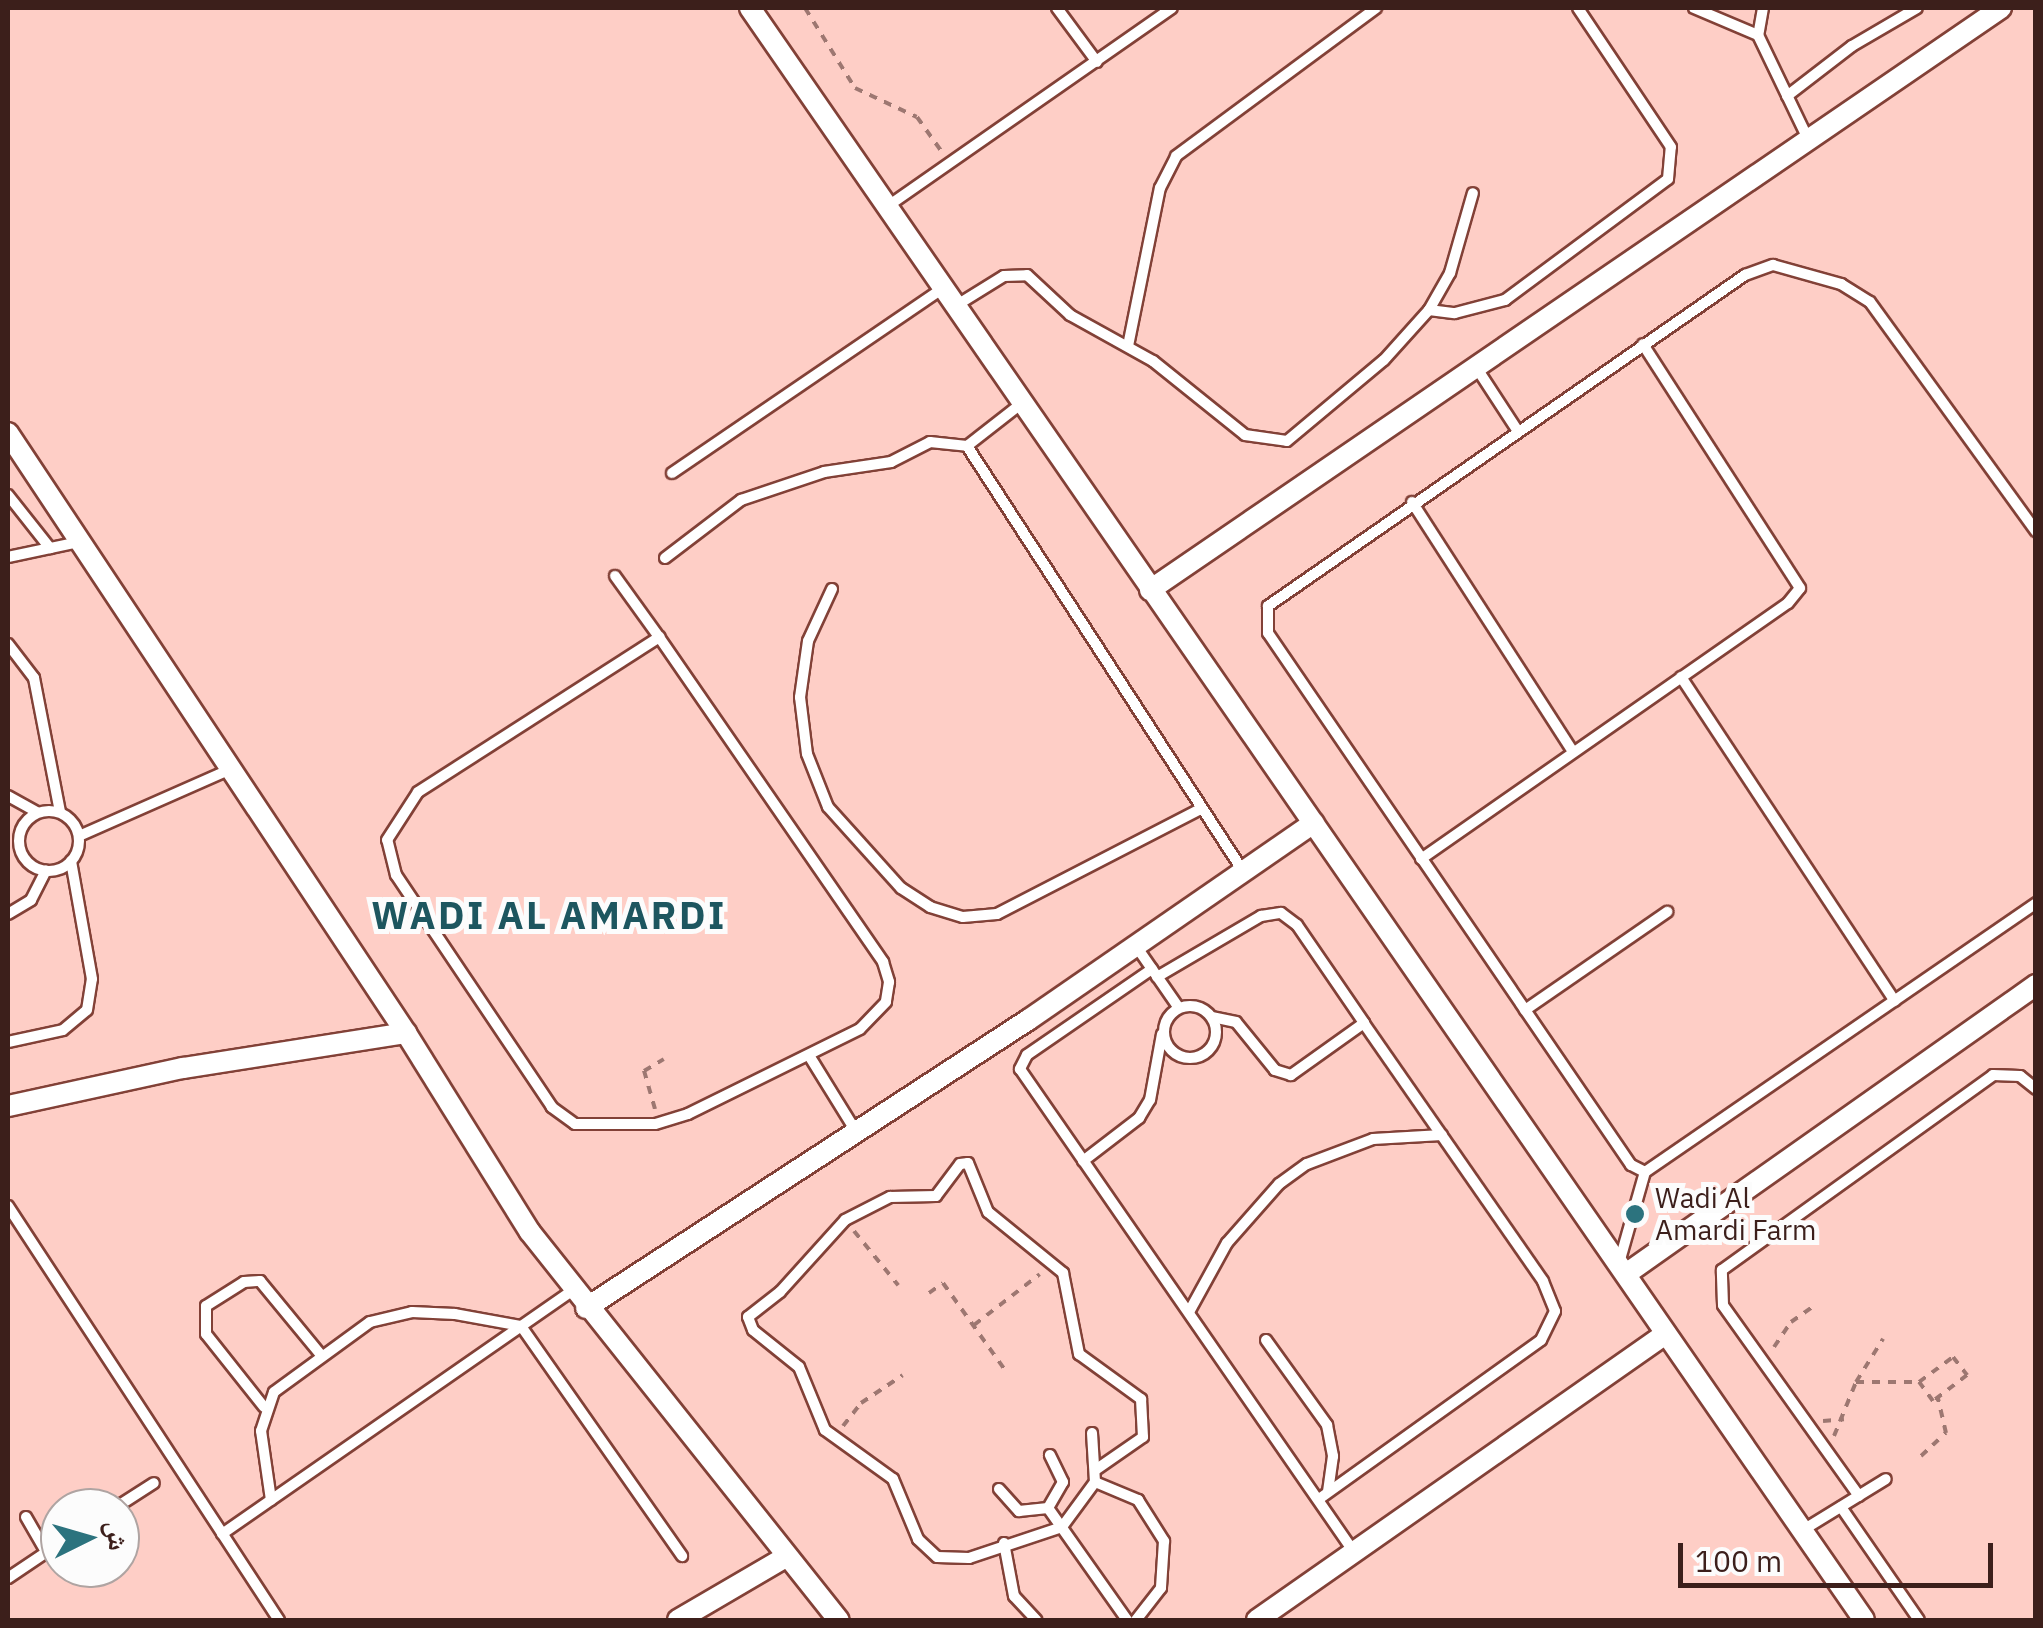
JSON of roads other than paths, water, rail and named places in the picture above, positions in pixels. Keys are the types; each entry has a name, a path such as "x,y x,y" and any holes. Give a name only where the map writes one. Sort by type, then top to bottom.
{"street":[{"path":"750,8 1864,1620"},
{"path":"1150,590 2001,8"},
{"path":"8,433 579,1299 839,1620"},
{"path":"579,1299 855,1130 1136,946 1314,823"},
{"path":"1623,1269 2036,984"},
{"path":"8,1106 202,1065 406,1033"},
{"path":"1257,1620 1666,1334"},
{"path":"678,1620 786,1557"}],"lane":[{"path":"1057,8 1096,62"},
{"path":"888,206 1172,8"},
{"path":"1128,346 1160,188 1176,156 1376,8"},
{"path":"1429,310 1455,313 1505,300 1668,179 1671,147 1578,8"},
{"path":"1694,8 1758,35"},
{"path":"1764,8 1758,35 1808,139"},
{"path":"1788,96 1852,46 1917,8"},
{"path":"672,473 950,296 1004,276 1027,275 1070,314 1128,346 1245,434 1272,443 1286,440 1328,408 1429,310 1450,273 1473,193"},
{"path":"1644,1172 1631,1165 1264,624 1274,598 1759,268 1788,268 1857,291 2036,531"},
{"path":"1422,858 1796,597 1799,578 1643,344"},
{"path":"1476,367 1517,430"},
{"path":"665,558 741,500 824,472 891,462 930,442 968,446 1022,402"},
{"path":"968,446 1243,872"},
{"path":"8,495 50,548"},
{"path":"1412,502 1573,752"},
{"path":"8,557 80,542"},
{"path":"616,576 659,638 883,962 889,982 874,1020 810,1057 655,1124 575,1124 552,1107 396,875 387,840 418,792 659,638"},
{"path":"832,588 808,641 803,678 807,754 828,807 902,888 930,907 963,916 997,914 1200,809"},
{"path":"8,644 34,678 60,812 79,836"},
{"path":"1681,677 1894,1001"},
{"path":"8,1042 64,1030 87,1010 92,979 71,862 79,836 231,770"},
{"path":"8,796 37,812 60,812"},
{"path":"37,812 24,823 18,840 24,858 46,871"},
{"path":"8,914 31,900 46,871 71,862"},
{"path":"1623,1269 1644,1172 2036,903"},
{"path":"1324,1496 1530,1349 1550,1327 1552,1295 1298,926 1281,912 1261,916 1154,973 1020,1064 1189,1312 1324,1496 1354,1552"},
{"path":"1525,1010 1667,912"},
{"path":"1136,946 1179,1008"},
{"path":"1083,1161 1138,1118 1150,1100 1164,1030 1179,1008 1197,1006 1212,1017 1246,1030 1275,1070 1290,1075 1364,1023"},
{"path":"1164,1030 1174,1054 1192,1059 1214,1044 1212,1017"},
{"path":"810,1057 855,1130"},
{"path":"1859,1496 1720,1297 1728,1263 1994,1075 2020,1076 2036,1089"},
{"path":"1189,1312 1227,1243 1279,1184 1356,1144 1442,1135"},
{"path":"1092,1433 1097,1469 1094,1482 1062,1527 1027,1542 1004,1544 960,1559 926,1550 893,1479 825,1430 799,1367 750,1326 751,1313 780,1292 845,1220 890,1197 936,1196 960,1164 968,1163 988,1212 1063,1273 1080,1354 1141,1399 1143,1437 1097,1469"},
{"path":"8,1206 278,1620"},
{"path":"271,1500 261,1453 264,1406 206,1334 206,1306 244,1282 260,1281 321,1355"},
{"path":"222,1534 521,1326 579,1299"},
{"path":"264,1406 321,1355 370,1322 412,1312 521,1326 682,1556"},
{"path":"1266,1340 1328,1425 1333,1456 1324,1496"},
{"path":"1048,1508 1062,1482 1050,1455"},
{"path":"1802,1531 1886,1479"},
{"path":"1094,1482 1138,1500 1164,1540 1161,1588 1136,1620"},
{"path":"140,1492 154,1483"},
{"path":"999,1490 1019,1511 1048,1508"},
{"path":"1841,1507 1919,1620"},
{"path":"1048,1508 1128,1620"},
{"path":"26,1518 40,1542"},
{"path":"1004,1544 1014,1596 1036,1620"},
{"path":"8,1578 40,1556"}],"place":[{"name":"Wadi Al Amardi Farm","path":"1635,1214"}],"district":[{"name":"WADI AL AMARDI","path":"549,915"}]}
